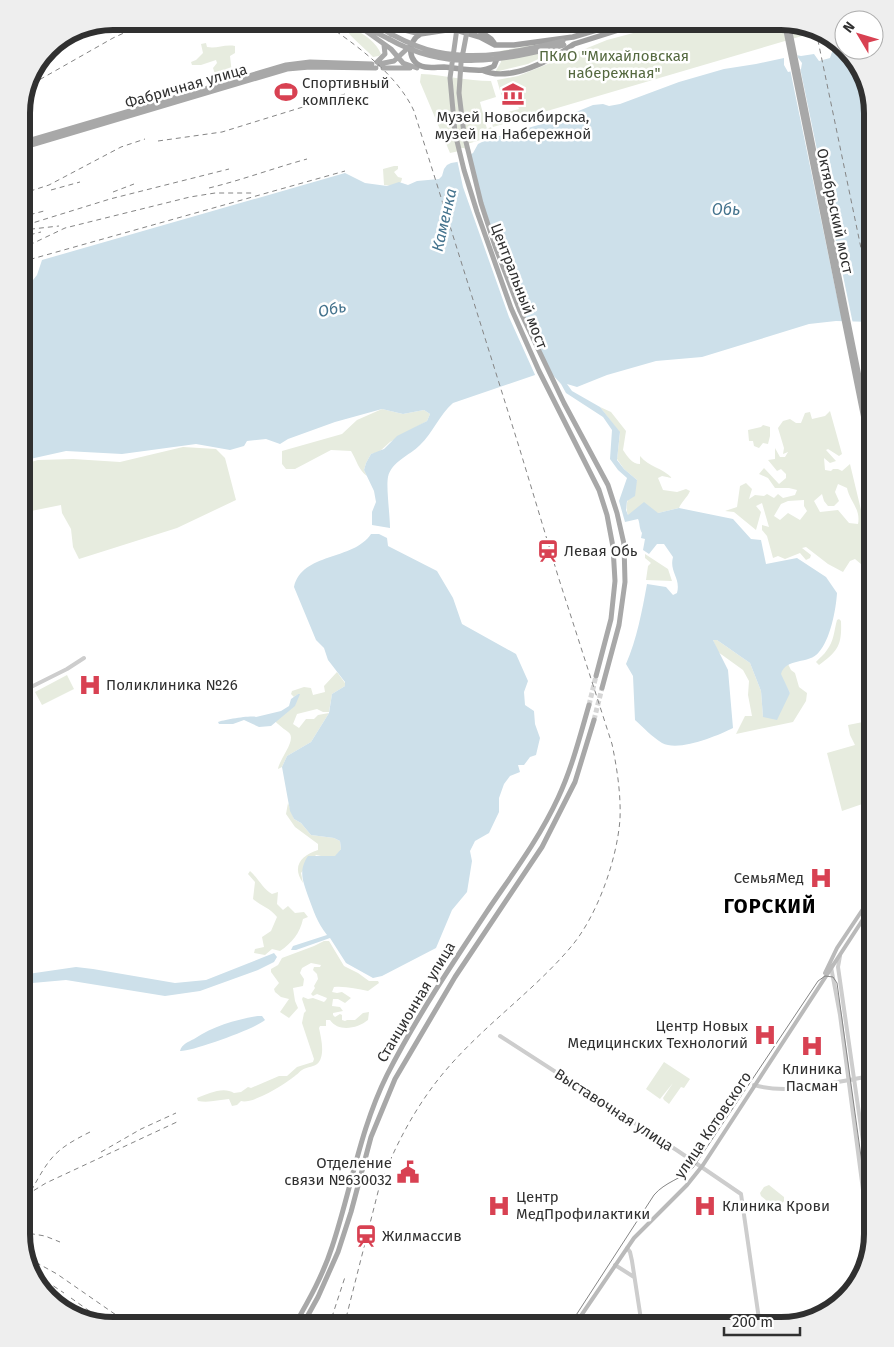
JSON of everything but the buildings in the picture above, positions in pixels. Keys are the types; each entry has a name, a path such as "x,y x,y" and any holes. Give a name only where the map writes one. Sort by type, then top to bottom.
{"highway":[{"path":"430,30 420,34 413,40 410,47 411,54 416,62 424,67 482,70 492,68 496,64 498,56 495,45 491,39 479,30"},
{"path":"420,34 446,30"},
{"path":"456,30 480,37 495,45 514,45 572,37 596,30"},
{"path":"482,70 493,74 518,72 564,51 574,44 617,30"}],"main road":[{"path":"365,30 382,42 408,66 416,68"},
{"path":"375,30 428,50 451,54 496,54 564,43 574,44"},
{"path":"381,30 390,37"},
{"path":"404,30 420,34"},
{"name":"Центральный мост","path":"457,30 450,78 455,133 477,212 513,312 539,371 598,490 607,515 614,547 615,581 611,619 596,676"},
{"name":"Центральный мост","path":"467,30 461,63 459,93 464,134 481,203 520,311 564,403 608,484 618,513 624,544 625,582 619,625 602,688"},
{"name":"Октябрьский мост","path":"786,30 864,403"},
{"name":"Октябрьский мост","path":"790,31 864,413"},
{"path":"564,43 572,37"},
{"path":"377,65 385,54 382,42"},
{"path":"377,65 394,61 410,47"},
{"name":"Фабричная улица","path":"30,140 286,65 310,62 360,66"},
{"path":"360,66 424,67"},
{"name":"Фабричная улица","path":"30,145 288,69 360,66"},
{"name":"Станционная улица","path":"299,1317 332,1250 363,1133 386,1076 446,973 529,850 558,800 589,704"},
{"name":"Станционная улица","path":"307,1317 338,1252 371,1137 395,1079 454,977 550,832 576,782 594,720"},
{"path":"821,982 826,970 864,909"},
{"path":"839,950 864,916"},
{"name":"улица Котовского","path":"580,1317 640,1231 687,1185 701,1167 831,967 839,950"}],"street":[{"path":"30,688 67,669 84,658"},
{"path":"839,950 838,967 864,1148"},
{"path":"831,967 839,972"},
{"path":"826,970 831,967"},
{"path":"831,967 835,982 849,1079 864,1196"},
{"path":"821,982 828,978 835,982"},
{"name":"Выставочная улица","path":"500,1036 741,1194 759,1317"},
{"path":"754,1084 772,1090 791,1089 864,1077"},
{"path":"627,1248 631,1257 641,1317"},
{"path":"615,1265 634,1277"}],"green space":[{"path":"347,30 356,30 370,40 381,54 373,57"},
{"name":"ПКиО \"Михайловская набережная\"","path":"646,30 786,30 807,34 493,127 490,117 519,109 515,98 506,101 501,94 497,80 518,76 607,40"},
{"path":"206,43 207,47 235,46 235,53 230,56 232,74 227,75 225,71 215,74 213,68 217,63 216,60 201,65 192,65 191,62 203,53 201,44"},
{"path":"543,43 563,47 528,64 495,72 501,62 500,51"},
{"path":"421,74 491,81 496,97 480,102 487,129 491,127 494,136 467,144 464,150 450,153 420,82"},
{"path":"398,166 398,169 394,172 398,177 402,178 400,183 395,186 384,185 383,169"},
{"path":"600,407 611,412 626,431 623,450 630,459 640,464 640,456 672,478 662,476 658,478 663,490 677,492 686,489 690,491 679,508 658,513 628,515 627,502 637,480 624,469 617,459 620,433"},
{"path":"382,409 403,414 424,410 430,414 427,421 390,442 379,452 371,454 364,470 367,476 360,468 351,451 331,450 295,469 286,469 282,464 282,451 342,434 357,420"},
{"path":"830,411 842,454 839,456 828,449 826,450 836,461 830,463 824,458 825,470 838,469 842,471 850,464 864,522 864,567 855,559 850,561 843,572 828,564 806,547 802,548 811,555 806,560 800,553 785,559 778,556 773,558 767,536 762,530 762,525 769,527 762,503 756,506 761,512 756,530 734,512 725,511 737,507 740,486 746,483 752,489 749,499 755,495 764,496 767,494 774,498 778,494 783,498 795,495 797,490 775,488 768,478 759,474 764,468 779,484 786,478 786,474 781,469 777,471 768,460 775,459 775,448 780,457 785,457 788,452 783,454 784,448 778,428 783,421 790,419 796,423 801,423 805,413 810,412 812,419 825,416","holes":["838,484 847,488 857,510 858,524 849,523 838,510 820,512 814,501 822,494 828,506 834,506 839,501 835,492","804,500 804,506 807,511 800,520 788,513 780,520 774,516 781,504 788,501"]},
{"path":"763,425 770,427 770,436 768,444 763,443 759,448 754,446 753,441 749,441 748,430"},
{"path":"183,447 216,449 225,458 236,500 177,528 79,559 73,547 71,529 62,513 61,505 30,511 30,462 38,460 73,459 120,462"},
{"path":"645,554 668,569 672,581 646,580 648,566 651,563 645,558"},
{"path":"837,620 841,621 841,636 838,647 831,656 819,665 816,662 829,647"},
{"path":"713,640 717,640 750,663 761,691 763,717 790,693 780,674 782,668 788,664 795,673 799,687 807,693 806,701 793,722 736,734 745,716 752,716 748,695 749,681 743,670 718,652"},
{"path":"337,672 345,686 332,694 329,712 317,709 297,714 293,724 299,728 306,719 314,719 318,715 329,713 311,742 287,756 282,767 278,769 289,746 291,737 275,721 295,705 298,694 294,697 291,694 292,691 304,687 311,688 313,695 325,692 324,686"},
{"path":"67,675 74,689 42,705 35,692"},
{"path":"864,722 864,803 842,811 827,753 855,745 848,725"},
{"path":"288,803 294,819 301,823 311,835 334,838 340,841 341,849 336,856 316,855 301,873 303,883 298,866 303,858 318,850 318,844 295,827 286,814"},
{"path":"250,871 269,892 272,894 278,892 277,904 283,910 288,906 295,913 304,912 308,917 303,919 298,933 292,941 280,951 272,949 265,955 254,953 255,949 264,947 262,937 271,931 277,917 253,899 255,882 248,874"},
{"path":"324,941 329,941 344,966 369,981 378,981 379,983 368,991 347,987 334,987 332,992 342,992 351,998 345,1003 338,999 333,999 332,1006 340,1007 343,1011 333,1013 333,1015 335,1017 340,1014 342,1015 342,1020 345,1021 355,1020 363,1013 369,1012 368,1020 354,1027 343,1028 338,1027 330,1020 326,1020 326,1026 320,1026 319,1028 322,1050 319,1062 302,1070 285,1083 261,1097 241,1101 237,1105 232,1106 229,1099 210,1102 198,1101 197,1098 216,1091 241,1092 248,1087 251,1088 279,1076 287,1076 297,1067 313,1062 314,1059 302,1023 306,1011 302,999 303,997 313,998 324,1002 326,1000 327,998 311,994 318,979 317,974 313,970 314,967 320,967 321,965 311,963 302,968 300,973 304,979 303,986 293,988 298,1008 289,1018 280,1012 289,999 281,997 275,992 274,989 279,983 271,969 278,965 282,958"},
{"path":"664,1062 690,1079 684,1088 681,1087 669,1104 663,1098 673,1083 660,1099 646,1089"},
{"path":"769,1185 784,1197 784,1201 779,1207 774,1207 761,1196 760,1193 764,1187"}],"water":[{"name":"Обь","path":"834,49 834,60 845,60 858,81 863,103 864,322 836,321 809,324 702,357 656,361 607,375 577,387 567,384 572,391 600,407 620,432 617,460 637,480 635,496 627,501 626,510 628,515 644,502 658,513 679,508 733,519 751,539 761,540 766,564 797,558 826,577 837,593 832,624 823,647 810,659 788,665 781,674 790,693 777,720 763,717 761,691 750,663 717,640 713,640 728,670 733,728 698,742 678,746 658,741 635,720 633,676 626,664 636,635 647,584 666,587 673,595 677,593 678,583 672,567 673,557 664,544 657,544 649,554 643,550 645,539 641,538 642,533 638,519 625,522 619,501 627,478 610,459 612,430 603,417 566,393 551,373 535,375 453,403 425,440 390,471 387,488 390,528 372,525 372,512 376,502 374,491 364,470 366,463 371,454 384,449 397,436 427,421 430,414 424,410 403,414 382,409 335,422 288,439 280,444 266,439 247,441 244,446 230,450 196,444 122,454 66,451 30,459 30,282 37,275 42,260 345,173 365,183 387,186 399,182 408,185 417,181 439,179 447,165 473,153 478,144 486,140 559,119 593,105 603,104 609,106 620,104 679,82 724,69 784,58 784,65 788,72 801,69 802,63 796,55 814,54 819,61 830,58"},
{"path":"371,534 379,534 387,538 388,546 437,571 453,598 462,624 516,654 528,681 524,692 525,705 534,711 535,724 540,738 536,755 530,757 524,765 518,765 520,772 510,776 504,784 499,798 499,812 489,833 475,841 470,851 472,861 467,892 452,910 436,948 382,976 373,978 346,963 330,938 291,950 293,946 327,935 316,917 304,886 302,871 305,861 308,856 335,856 341,849 340,841 334,838 311,835 301,823 294,819 290,811 282,767 287,756 311,742 329,713 332,694 345,686 345,682 328,660 324,648 316,640 294,587 299,576 307,568 317,562 352,549 363,543"},
{"path":"300,694 295,706 271,726 259,727 244,720 233,724 219,724 218,722 243,717 256,717 281,711 289,706 291,699"},
{"path":"274,953 277,957 274,962 258,970 200,991 165,996 66,980 30,983 30,974 76,967 175,983 206,980"},
{"path":"262,1016 265,1020 260,1024 224,1039 197,1048 180,1051 186,1044 209,1030"}],"pier":[{"path":"795,52 797,53 853,324 843,323 836,292 790,69 799,67 795,60"},
{"path":"460,148 464,148 466,151 495,246 550,376 536,377 509,317 463,187 456,155"}],"tunnel":[{"path":"589,705 596,676"},
{"path":"594,720 602,688"}],"tram line":[{"path":"575,1317 654,1195 693,1168 818,981 825,976 833,977 837,983 864,1178"}],"railway":[{"path":"36,82 130,30"},
{"path":"334,30 360,49 386,72 397,84 414,111 612,744 616,762 620,810 618,835 610,870 597,904 580,935 556,963 453,1062 430,1090 401,1137 379,1188 346,1317"},
{"path":"818,39 864,263"},
{"path":"158,141 222,132 345,94"},
{"path":"30,191 49,185 121,147 145,139"},
{"path":"209,188 307,159"},
{"path":"30,224 110,199 229,169"},
{"path":"30,259 345,171"},
{"path":"51,190 80,182"},
{"path":"113,192 134,184"},
{"path":"30,245 65,228 190,197 215,193 253,193"},
{"path":"30,215 44,211"},
{"path":"30,229 59,226"},
{"path":"30,235 41,232"},
{"path":"101,1152 141,1129 176,1113"},
{"path":"30,1194 46,1183 179,1121"},
{"path":"31,1191 43,1170 54,1156 68,1144 90,1132"},
{"path":"30,1234 45,1236 60,1242"},
{"path":"35,1262 57,1274 119,1317"},
{"path":"332,1317 345,1277"},
{"path":"44,1280 64,1293"},
{"path":"71,1298 94,1314"}],"place":[{"name":"Спортивный комплекс","path":"286,92"},
{"name":"Музей Новосибирска, музей на Набережной","path":"513,94"},
{"name":"Левая Обь","path":"548,551"},
{"name":"Поликлиника №26","path":"90,685"},
{"name":"СемьяМед","path":"821,878"},
{"name":"Центр Новых Медицинских Технологий","path":"765,1035"},
{"name":"Клиника Пасман","path":"812,1046"},
{"name":"Отделение связи №630032","path":"408,1172"},
{"name":"Центр МедПрофилактики","path":"499,1206"},
{"name":"Клиника Крови","path":"705,1206"},
{"name":"Жилмассив","path":"366,1236"}],"district":[{"name":"ГОРСКИЙ","path":"770,906"}],"water label":[{"name":"Каменка","path":"444,220"}]}
